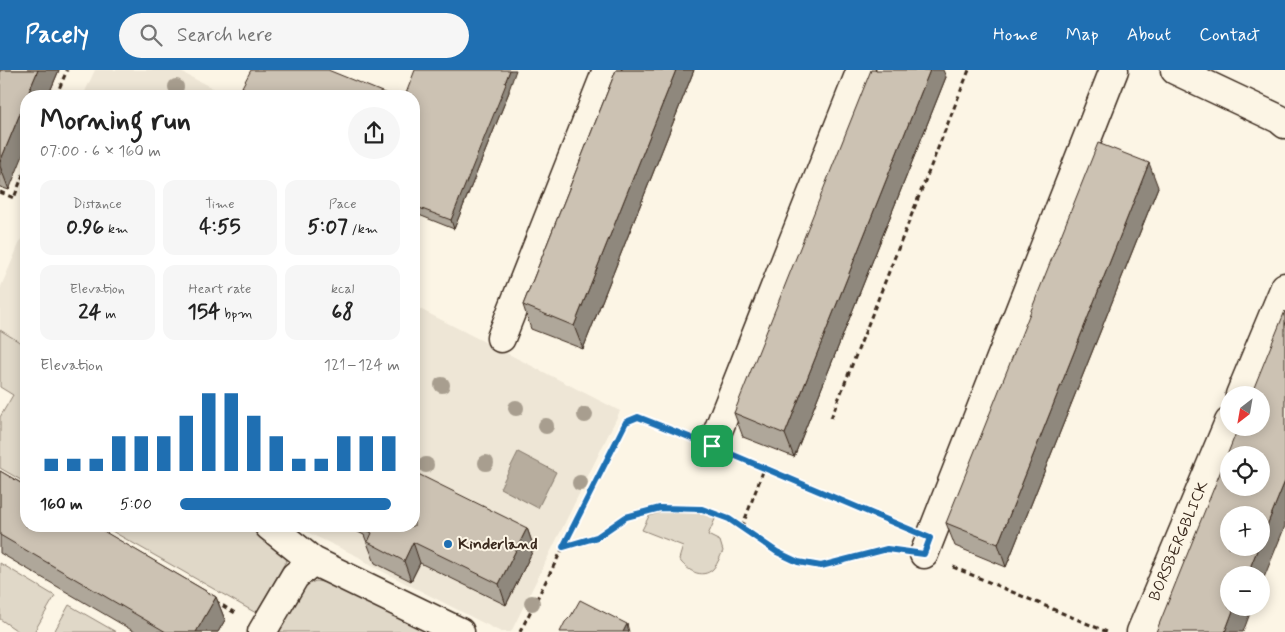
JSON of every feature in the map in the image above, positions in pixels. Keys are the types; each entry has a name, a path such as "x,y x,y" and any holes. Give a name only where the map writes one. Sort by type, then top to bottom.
{"street":[{"path":"501,338 608,70"},
{"path":"712,446 861,70"},
{"path":"927,546 1114,70"},
{"path":"1175,70 1279,119 1285,124"},
{"path":"1244,386 1285,287"},
{"name":"BORSBERGBLICK","path":"1141,632 1223,436"},
{"path":"277,532 313,561 460,632"},
{"path":"262,632 295,576 313,561"}],"path":[{"path":"59,90 67,70"},
{"path":"831,418 969,70"},
{"path":"0,192 14,198 20,183"},
{"path":"520,632 626,422 638,417 764,468 1107,632"},
{"path":"742,528 764,468"},
{"path":"563,547 597,537 626,517 660,508 702,509 729,519 777,552 798,562 821,566 887,549 927,546"},
{"path":"210,598 235,613"}],"shaded area":[{"path":"95,70 177,70 216,90 86,90"},
{"path":"20,242 20,342 0,330 0,289"},
{"path":"420,309 620,411 511,632 501,632 370,565 359,557 307,532 420,532"},
{"path":"0,330 20,342 20,480 0,468 0,417 13,395 0,387"},
{"path":"518,452 556,472 538,508 500,488"},
{"path":"660,512 701,512 716,517 708,535 720,541 723,551 713,569 704,574 690,570 679,559 683,546 642,530 649,516"},
{"path":"114,532 267,532 289,556 256,613"},
{"path":"0,563 55,596 34,632 19,632 0,619"},
{"path":"316,581 335,584 429,632 276,632 302,586"},
{"path":"69,605 116,632 54,632"}],"building":[{"path":"0,70 38,70 30,90 20,90 20,114 0,162"},
{"path":"251,70 328,70 377,90 248,90 242,87"},
{"path":"415,70 510,70 451,220 420,208 420,90 407,90"},
{"path":"616,70 676,70 574,326 523,305"},
{"path":"871,70 930,70 785,434 734,413"},
{"path":"1098,143 1149,163 998,544 946,523"},
{"path":"1285,311 1285,481 1270,518 1270,506 1220,506 1220,556 1255,556 1251,566 1220,566 1220,616 1231,616 1225,632 1156,632 1220,473 1220,496 1270,496 1270,446 1231,446 1235,436 1270,436 1270,386 1255,386"},
{"path":"0,471 20,483 20,532 105,532 216,597 196,632 166,632 0,535"},
{"path":"420,475 527,528 499,584 413,542 404,561 368,542 372,533 370,532 420,532"},
{"path":"580,600 627,624 623,632 560,632"}],"place":[{"name":"Kinderland","path":"448,544"}],"route":[{"path":"638,417 712,446 930,538 924,554 887,549 821,566 798,562 777,552 729,519 702,509 660,508 626,517 597,537 563,547 626,422 638,417"}]}
